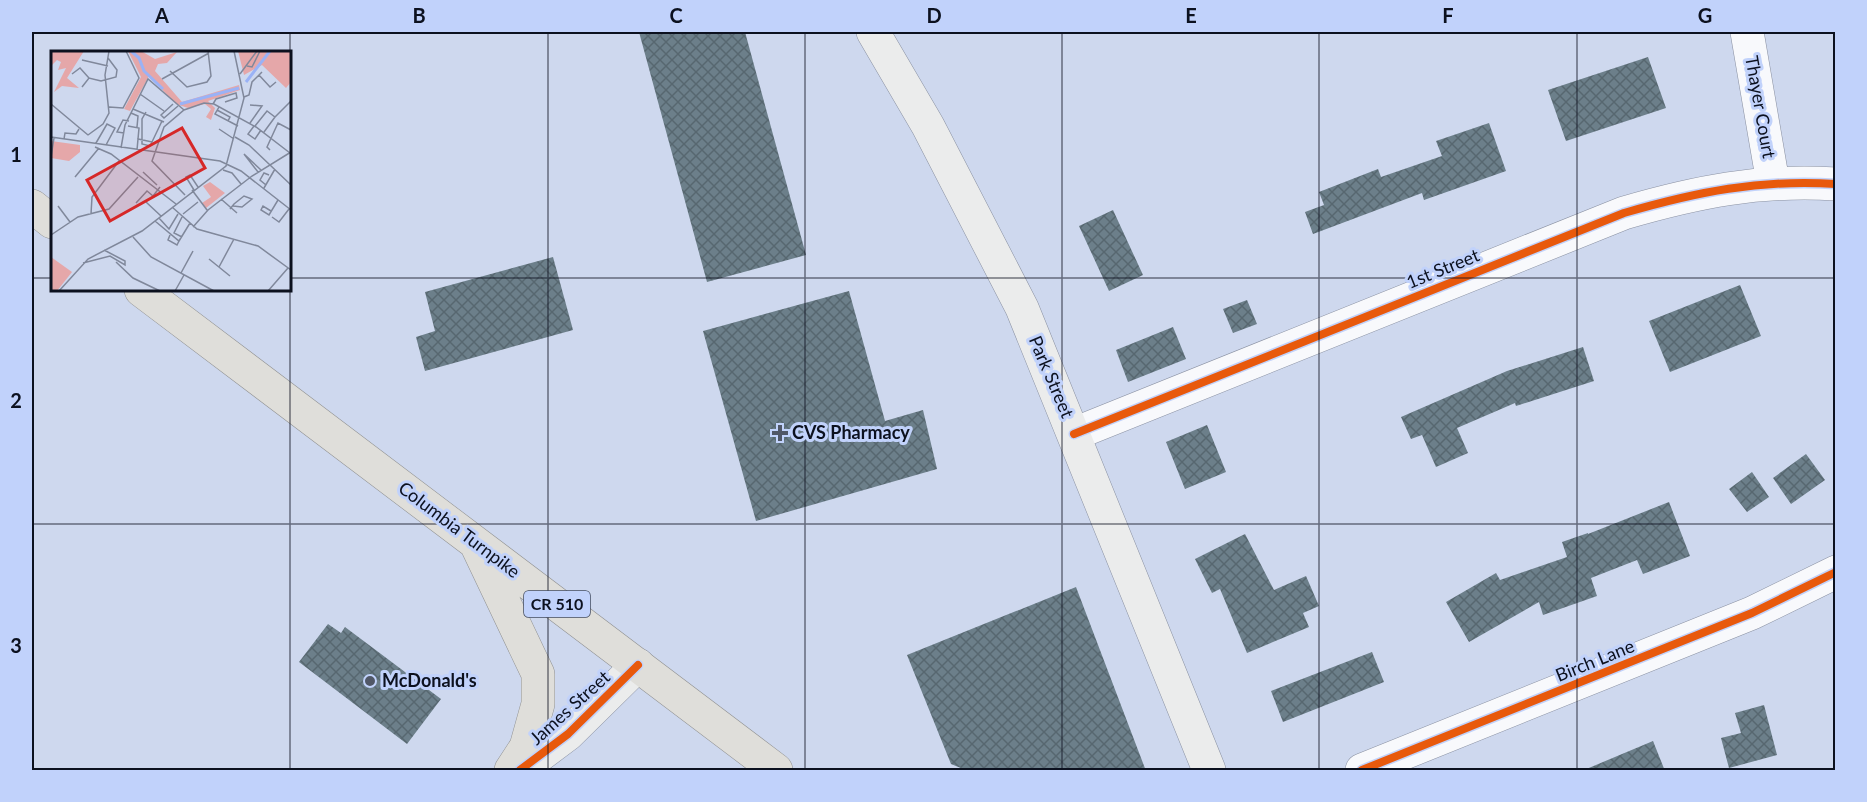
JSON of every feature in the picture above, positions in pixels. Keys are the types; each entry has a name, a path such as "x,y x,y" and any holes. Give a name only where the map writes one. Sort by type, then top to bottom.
{"main road":[{"name":"Park Street","path":"873,32 928,126 1022,308 1209,771"},
{"path":"32,206 51,221"},
{"name":"Columbia Turnpike","path":"142,291 776,771"},
{"path":"476,543 538,674 538,704 526,747 511,771"},
{"name":"James Street","path":"520,771 568,734 638,665"}],"street":[{"name":"Thayer Court","path":"1746,32 1773,183"},
{"name":"1st Street","path":"1074,434 1624,213 1715,190 1773,183 1836,184"},
{"name":"Birch Lane","path":"1362,771 1752,613 1836,572"}],"building":[{"path":"639,32 745,32 806,255 707,282"},
{"path":"1648,57 1666,108 1566,141 1548,90"},
{"path":"1489,123 1506,171 1424,200 1422,193 1313,234 1305,212 1324,205 1319,192 1378,169 1381,177 1442,156 1436,141"},
{"path":"1113,210 1143,275 1109,291 1079,226"},
{"path":"553,257 573,330 425,371 416,337 435,331 425,292"},
{"path":"1740,285 1761,336 1670,372 1649,321"},
{"path":"849,291 885,421 923,410 937,469 756,521 703,331"},
{"path":"1247,300 1257,324 1233,333 1223,309"},
{"path":"1173,327 1186,359 1128,382 1116,350"},
{"path":"1583,347 1594,381 1516,406 1515,403 1457,428 1468,453 1436,467 1422,435 1411,439 1401,417 1507,371"},
{"path":"1207,425 1226,472 1185,489 1166,442"},
{"path":"1806,454 1825,480 1791,504 1773,478"},
{"path":"1752,472 1769,497 1747,512 1729,489"},
{"path":"1669,502 1690,556 1643,574 1637,560 1591,578 1597,596 1543,615 1539,602 1469,642 1446,602 1496,573 1500,580 1567,557 1562,542"},
{"path":"1245,534 1274,590 1306,576 1319,606 1303,613 1309,627 1247,653 1220,589 1212,593 1195,559"},
{"path":"1076,587 1146,771 968,771 951,764 907,655"},
{"name":"McDonald's","path":"328,624 341,633 345,627 441,699 407,744 299,662"},
{"path":"1372,652 1384,682 1283,722 1271,691"},
{"path":"1764,705 1777,755 1729,768 1721,738 1741,733 1735,713"},
{"path":"1653,741 1665,771 1584,771 1584,770"}],"cycle path":[{"path":"1074,434 1624,213 1703,193 1755,185 1836,184"},
{"path":"1362,770 1752,613 1836,572"},
{"path":"520,770 568,734 638,665"}],"place":[{"name":"CVS Pharmacy","path":"780,433"},
{"name":"McDonald's","path":"370,681"}]}
